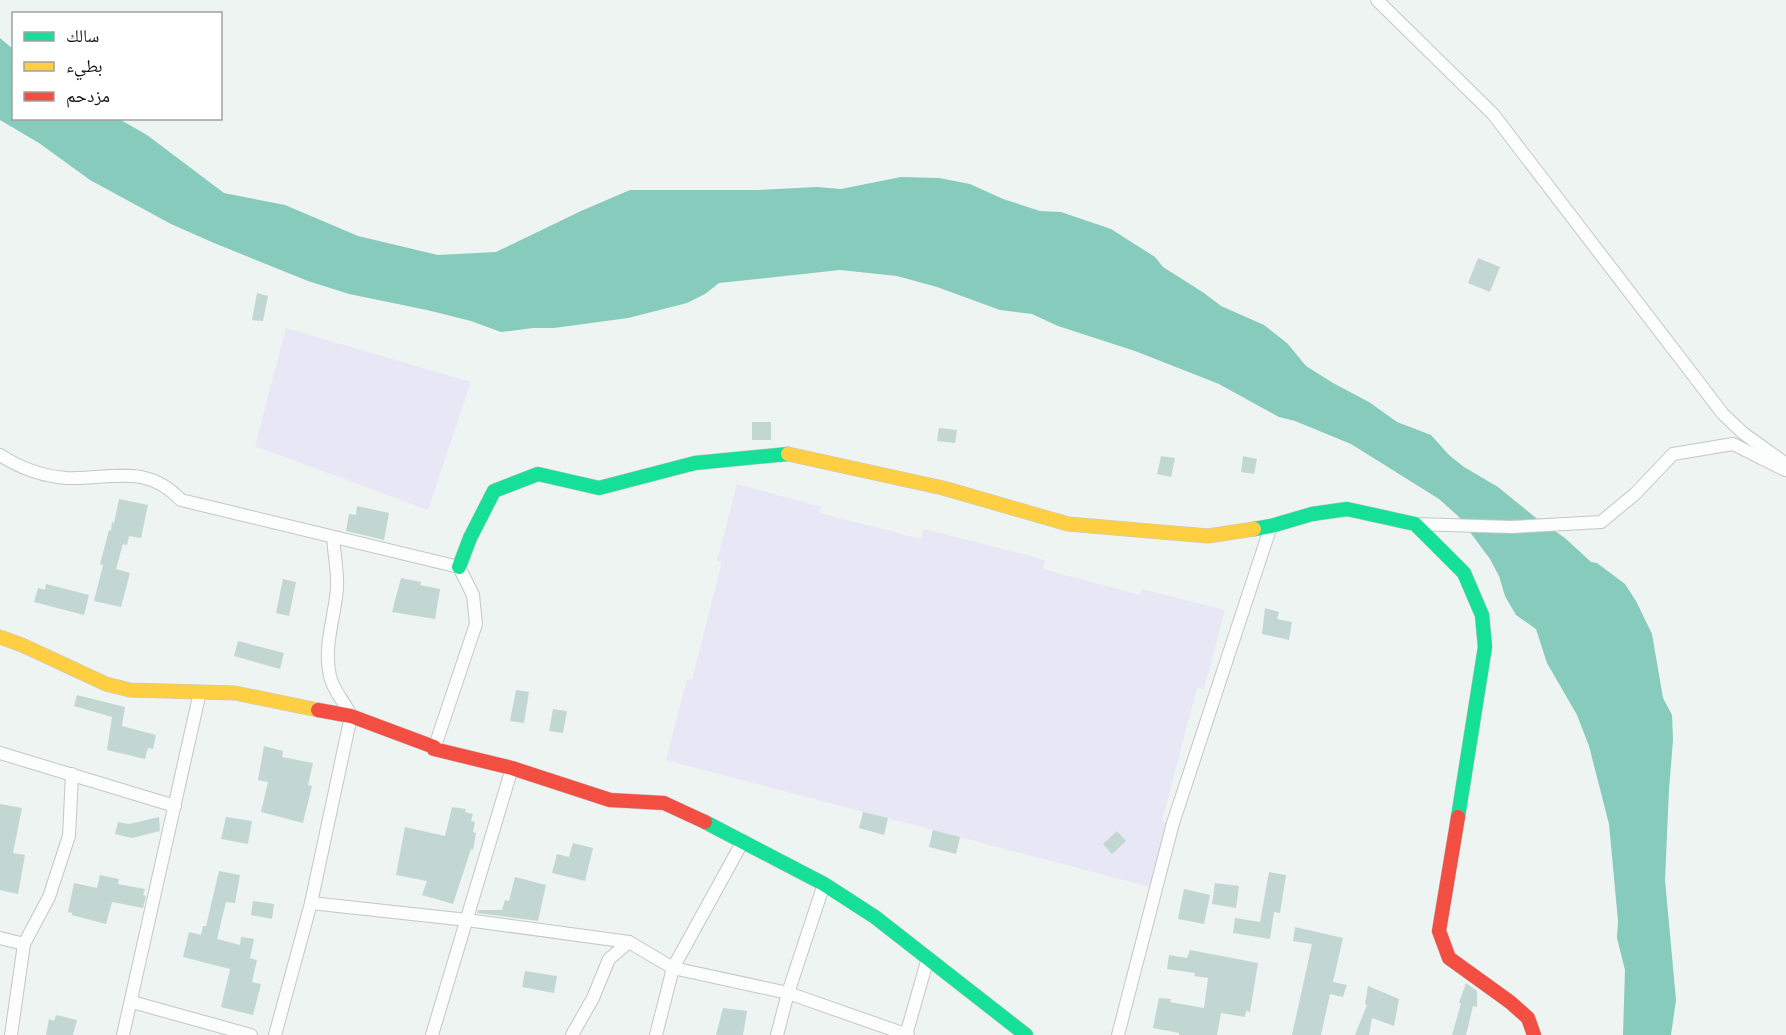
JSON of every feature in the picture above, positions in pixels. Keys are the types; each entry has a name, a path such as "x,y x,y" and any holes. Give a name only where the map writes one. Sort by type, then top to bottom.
{"street":[{"path":"1377,0 1493,114 1723,414 1743,433 1786,464"},
{"path":"434,749 477,624 473,595 459,567 470,538 494,491 538,474 599,488 695,463 793,454 942,488 1068,524 1208,536 1271,526 1312,514 1347,509 1415,524 1512,527 1601,522 1635,494 1673,454 1733,444 1786,471"},
{"path":"0,455 19,466 46,475 67,478 120,474 146,478 171,489 181,500 459,567"},
{"path":"1415,524 1464,573 1482,615 1485,647 1439,931 1449,958 1510,1002 1528,1018 1534,1035"},
{"path":"1118,1035 1173,823 1271,526"},
{"path":"275,1035 311,903 351,716 345,701 336,691 330,675 328,642 337,587 333,537"},
{"path":"2,636 106,684 130,690 236,693 351,716 435,747 434,749 512,768 610,800 664,803 824,884 875,917 1026,1035"},
{"path":"123,1035 200,692"},
{"path":"0,753 175,806"},
{"path":"432,1035 512,768"},
{"path":"11,1035 24,944 49,897 69,836 72,774"},
{"path":"656,1035 673,968 743,841"},
{"path":"777,1035 788,993 824,884"},
{"path":"311,903 467,920 629,942 673,968 788,993 907,1034 928,958"},
{"path":"0,938 24,944"},
{"path":"572,1035 593,998 609,959 629,942"},
{"path":"132,1002 250,1035"}],"shaded area":[{"path":"0,38 12,48 12,120 121,120 147,135 224,193 285,205 358,236 438,255 496,252 630,190 757,190 817,187 841,189 901,177 939,178 970,184 1003,199 1040,211 1061,212 1111,229 1155,257 1163,267 1221,306 1264,325 1287,343 1306,366 1369,402 1397,422 1431,435 1449,455 1464,467 1498,487 1565,538 1591,562 1597,563 1625,584 1652,634 1663,698 1672,715 1673,740 1665,880 1676,1000 1671,1035 1623,1035 1625,970 1617,938 1618,921 1609,824 1589,746 1577,715 1547,663 1536,629 1516,615 1505,596 1499,576 1490,559 1458,516 1439,499 1351,444 1295,421 1279,417 1219,384 1135,351 1058,326 1032,314 1000,310 937,287 897,276 840,270 719,283 705,294 687,303 628,318 554,328 501,332 471,321 427,310 349,294 308,281 214,243 171,224 90,180 39,143 0,120"},
{"path":"286,328 471,382 428,510 255,446"},
{"path":"737,484 821,507 819,513 921,539 924,529 1045,560 1043,569 1140,595 1142,589 1225,610 1204,689 1197,688 1162,821 1167,823 1150,887 666,760 687,679 692,680 722,562 717,561"}],"building":[{"path":"1478,258 1500,267 1490,292 1468,283"},
{"path":"257,293 268,296 263,321 252,320"},
{"path":"752,422 771,422 771,440 752,440"},
{"path":"939,428 957,430 955,443 937,441"},
{"path":"1161,456 1175,458 1171,477 1157,474"},
{"path":"1243,456 1257,459 1254,474 1241,472"},
{"path":"119,499 148,505 141,538 129,536 127,545 123,544 116,569 130,573 121,607 94,601 103,565 100,564 109,530 111,531 112,522 114,523"},
{"path":"357,506 389,513 384,540 346,531 349,514 356,515"},
{"path":"401,578 440,589 435,619 392,612"},
{"path":"283,579 296,582 289,616 276,613"},
{"path":"46,584 89,595 84,615 34,602 38,588 45,590"},
{"path":"1265,608 1279,612 1277,619 1292,622 1289,640 1262,634"},
{"path":"238,641 284,653 280,669 234,656"},
{"path":"516,690 529,692 524,723 510,721"},
{"path":"77,695 125,707 122,726 156,735 153,749 148,748 145,759 107,750 112,717 74,706"},
{"path":"553,709 567,711 563,733 549,731"},
{"path":"264,746 283,751 282,757 313,763 308,785 312,786 303,823 261,812 268,782 258,780"},
{"path":"0,804 22,808 13,853 25,855 18,894 0,890"},
{"path":"452,807 466,809 465,812 473,814 471,821 475,822 473,832 476,833 473,850 471,849 453,904 422,895 427,881 396,875 405,827 445,836"},
{"path":"863,812 888,818 884,835 859,828"},
{"path":"159,817 160,831 132,838 115,834 118,822 129,824"},
{"path":"226,817 252,821 248,844 221,839"},
{"path":"933,830 960,837 956,854 929,847"},
{"path":"1117,831 1126,841 1112,854 1103,844"},
{"path":"573,843 593,848 585,881 552,873 557,854 569,857"},
{"path":"219,871 240,875 235,903 226,902 217,939 240,945 241,937 254,939 250,958 257,960 252,982 261,984 253,1015 221,1007 230,969 183,957 189,932 201,935 203,926 206,926"},
{"path":"1269,872 1286,875 1280,913 1274,912 1270,939 1233,933 1235,918 1260,922"},
{"path":"100,875 119,879 118,884 145,889 143,908 112,902 106,924 68,912 74,883 97,888"},
{"path":"515,877 546,885 538,921 477,913 478,910 502,910 505,900 509,901"},
{"path":"1215,883 1239,886 1236,908 1212,904"},
{"path":"1184,889 1210,895 1204,924 1178,919"},
{"path":"253,901 274,904 272,919 251,915"},
{"path":"1295,927 1343,938 1333,982 1347,985 1343,997 1330,994 1321,1035 1292,1035 1312,944 1293,941"},
{"path":"1190,950 1258,963 1250,1012 1246,1011 1245,1017 1221,1013 1217,1035 1179,1035 1179,1033 1153,1028 1159,998 1204,1008 1208,978 1194,976 1195,973 1167,969 1169,955 1187,958"},
{"path":"525,971 557,976 554,993 522,987"},
{"path":"1466,983 1477,991 1477,1007 1473,1006 1466,1035 1452,1035 1461,1003 1459,1003"},
{"path":"1368,986 1399,999 1394,1026 1372,1018 1369,1035 1355,1035 1367,1005 1365,1004"},
{"path":"723,1008 747,1011 743,1035 716,1035"},
{"path":"56,1015 77,1020 73,1035 46,1035 49,1019 54,1021"}],"traffic: fast":[{"path":"459,567 470,538 494,491 538,474 599,488 695,463 788,454"},
{"path":"1254,529 1312,514 1347,509 1415,524 1464,573 1482,615 1485,647 1458,817"},
{"path":"705,822 824,884 875,917 1026,1035"}],"traffic: slow":[{"path":"788,454 943,488 1068,524 1208,536 1254,529"},
{"path":"0,637 106,684 130,690 235,693 318,710"}],"traffic: jam":[{"path":"318,710 351,716 434,747 434,749 512,768 610,800 664,803 705,822"},
{"path":"1458,817 1439,931 1449,958 1510,1002 1528,1018 1534,1035"}]}
